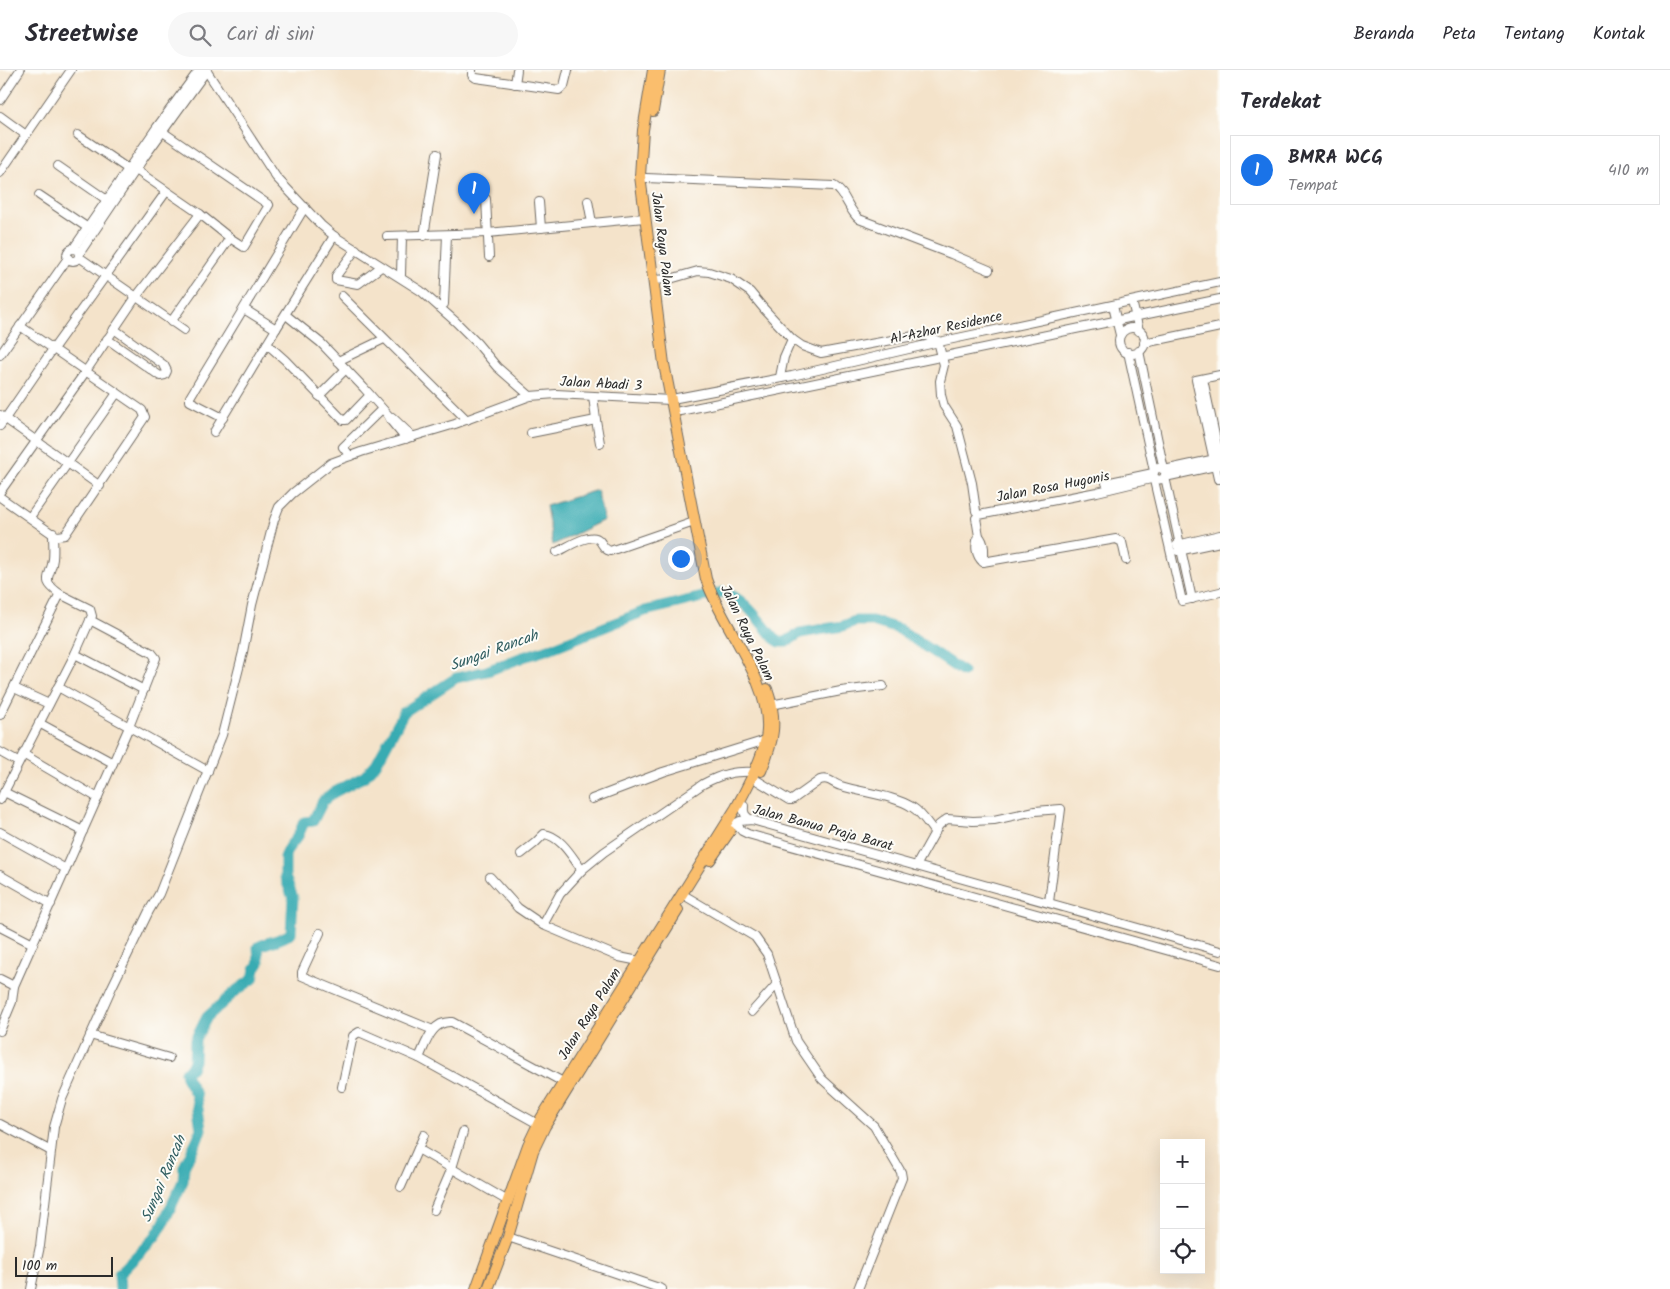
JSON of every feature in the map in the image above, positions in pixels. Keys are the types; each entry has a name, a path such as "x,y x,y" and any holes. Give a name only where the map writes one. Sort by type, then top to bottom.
{"main road":[{"name":"Jalan Raya Palam","path":"653,70 643,130 640,176 644,218 656,280"},
{"name":"Jalan Raya Palam","path":"660,70 649,134 646,178 664,364 674,399 714,593"},
{"name":"Jalan Raya Palam","path":"674,399 680,411 694,522 706,580 761,691 767,721 766,740 756,777"},
{"name":"Jalan Raya Palam","path":"476,1289 528,1145 538,1124 687,897 740,807 772,742 772,705 761,675 719,603"},
{"name":"Jalan Raya Palam","path":"488,1289 508,1237 533,1151 545,1126 639,960 722,837 735,823 740,807"}],"street":[{"path":"0,100 20,70"},
{"path":"0,173 71,70"},
{"path":"77,253 132,169 205,70 276,177 321,224 334,236 421,291 477,343 497,367 530,396"},
{"path":"472,70 472,75 476,78 542,89 561,89 564,86 568,70"},
{"path":"515,84 517,70"},
{"path":"0,116 26,135"},
{"path":"78,135 200,214 230,238 244,246 269,205 160,129"},
{"path":"424,236 437,154"},
{"path":"58,166 107,200"},
{"path":"0,355 68,258 74,261 88,228 103,213 107,200 132,169"},
{"path":"646,178 834,186 841,191 851,211 859,219 989,270"},
{"path":"0,426 3,417 166,192"},
{"path":"39,195 88,228"},
{"path":"486,199 489,257"},
{"path":"588,201 592,223"},
{"path":"539,202 541,228"},
{"path":"223,418 189,399 305,207"},
{"path":"0,492 136,297 200,214"},
{"path":"387,236 488,233 644,218"},
{"path":"444,304 448,235"},
{"path":"214,432 334,236"},
{"path":"401,275 402,236"},
{"path":"172,322 230,238"},
{"path":"356,249 336,276 336,280 358,284 381,267"},
{"path":"77,253 106,276 184,330"},
{"path":"656,280 698,272 709,272 731,279 750,292 792,339 802,346 821,353 921,335 938,342 943,356 944,367 940,381 941,395 944,406 957,426 972,483 976,510"},
{"name":"Al-Azhar Residence","path":"674,399 780,378 951,339 1220,282"},
{"path":"342,296 467,420"},
{"name":"Al-Azhar Residence","path":"680,411 1220,299"},
{"path":"1113,306 1120,335 1119,344 1128,352 1134,353 1143,347 1144,336 1139,330 1132,301"},
{"path":"244,309 276,329"},
{"path":"286,315 321,343 382,409 394,418 409,438"},
{"path":"0,497 53,534 58,536 64,535 100,486 145,417 142,410 20,326"},
{"path":"1144,342 1220,327"},
{"path":"107,339 160,376 165,375 167,369 114,329"},
{"path":"1120,335 1129,329 1139,330"},
{"path":"338,361 384,339"},
{"path":"780,378 784,357 792,339"},
{"path":"951,339 954,353"},
{"path":"122,350 130,340"},
{"path":"267,344 343,420 346,420 370,395"},
{"path":"1139,351 1192,599"},
{"path":"1128,352 1182,601 1220,592"},
{"path":"146,366 152,357"},
{"path":"319,396 346,369"},
{"path":"1132,373 1143,371"},
{"path":"1220,375 1196,380 1213,428 1218,462 1218,479 1220,479"},
{"path":"30,517 117,392"},
{"name":"Jalan Abadi 3","path":"31,1289 40,1246 54,1127 62,1099 90,1035 149,911 159,894 222,735 243,652 252,605 279,507 293,493 331,463 467,420 530,396 548,394 674,399"},
{"path":"593,396 600,443"},
{"path":"350,456 343,446 382,409"},
{"path":"3,417 100,486"},
{"path":"531,433 596,420"},
{"path":"1165,473 1218,462"},
{"path":"1154,475 1159,468 1165,473"},
{"path":"1154,475 1163,479 1165,473"},
{"name":"Jalan Rosa Hugonis","path":"1106,483 1154,475"},
{"name":"Jalan Rosa Hugonis","path":"1126,560 1122,542 1116,539 983,562 977,553 976,540 979,536 976,518 980,515 1096,492 1154,475"},
{"path":"557,552 590,536 596,538 605,550 610,551 694,522"},
{"path":"0,800 75,654 92,614 90,610 50,587 48,576 53,561 53,534"},
{"path":"1170,550 1220,536"},
{"path":"1181,547 1220,542"},
{"path":"0,715 60,594"},
{"path":"0,1030 12,1002 14,986 130,726 155,662 156,655 90,620"},
{"path":"75,654 144,690"},
{"path":"58,686 208,771"},
{"path":"772,705 841,691 883,686"},
{"path":"14,688 49,704"},
{"path":"39,723 113,763"},
{"path":"592,799 663,772 766,740"},
{"path":"0,752 18,762"},
{"path":"22,754 98,798"},
{"path":"543,925 560,894 582,870 604,852 703,784 730,772 756,777 789,800 792,800 825,778 839,786 899,801 912,807 922,815 935,833"},
{"path":"4,792 83,831"},
{"path":"740,807 746,818 752,820"},
{"path":"916,866 939,825 947,819 980,821 1035,811 1061,809 1049,902"},
{"name":"Jalan Banua Praja Barat","path":"1220,951 752,820 735,823 742,831 748,834 1220,965"},
{"path":"0,832 66,869"},
{"path":"521,854 535,844 544,834 550,835 559,841 582,870"},
{"path":"722,837 748,834"},
{"path":"0,875 50,904"},
{"path":"490,877 518,908 543,925 619,957 639,960"},
{"path":"687,897 754,937 767,954 796,1041 822,1079 874,1126 902,1172 902,1178 858,1289"},
{"path":"0,927 33,944"},
{"path":"320,933 302,972 302,976 433,1030"},
{"path":"0,979 14,986"},
{"path":"752,1012 777,984"},
{"path":"419,1058 437,1024 444,1022 458,1024 564,1082"},
{"path":"342,1087 353,1036 359,1032 419,1058 538,1124"},
{"path":"90,1035 169,1058"},
{"path":"0,1124 51,1151"},
{"path":"434,1210 452,1168 463,1132"},
{"path":"401,1187 424,1135"},
{"path":"418,1149 508,1201"},
{"path":"508,1237 662,1289"}],"water":[{"path":"597,490 604,520 553,545 546,506"}],"waterway":[{"name":"Sungai Rancah","path":"120,1289 119,1274 155,1237 163,1224 183,1181 184,1167 201,1129 196,1095 185,1072 191,1068 194,1061 195,1040 207,1017 237,990 253,979 255,969 259,963 258,947 291,933 293,898 285,877 285,855 298,836 304,822 313,821 323,801 333,793 365,776 376,764 404,712 456,678 487,671 645,611 723,592 746,605 775,639 780,642 786,642 800,633 843,626 855,621 872,621 899,629 963,672"}],"place":[{"name":"BMRA WCG","path":"474,214"}]}
